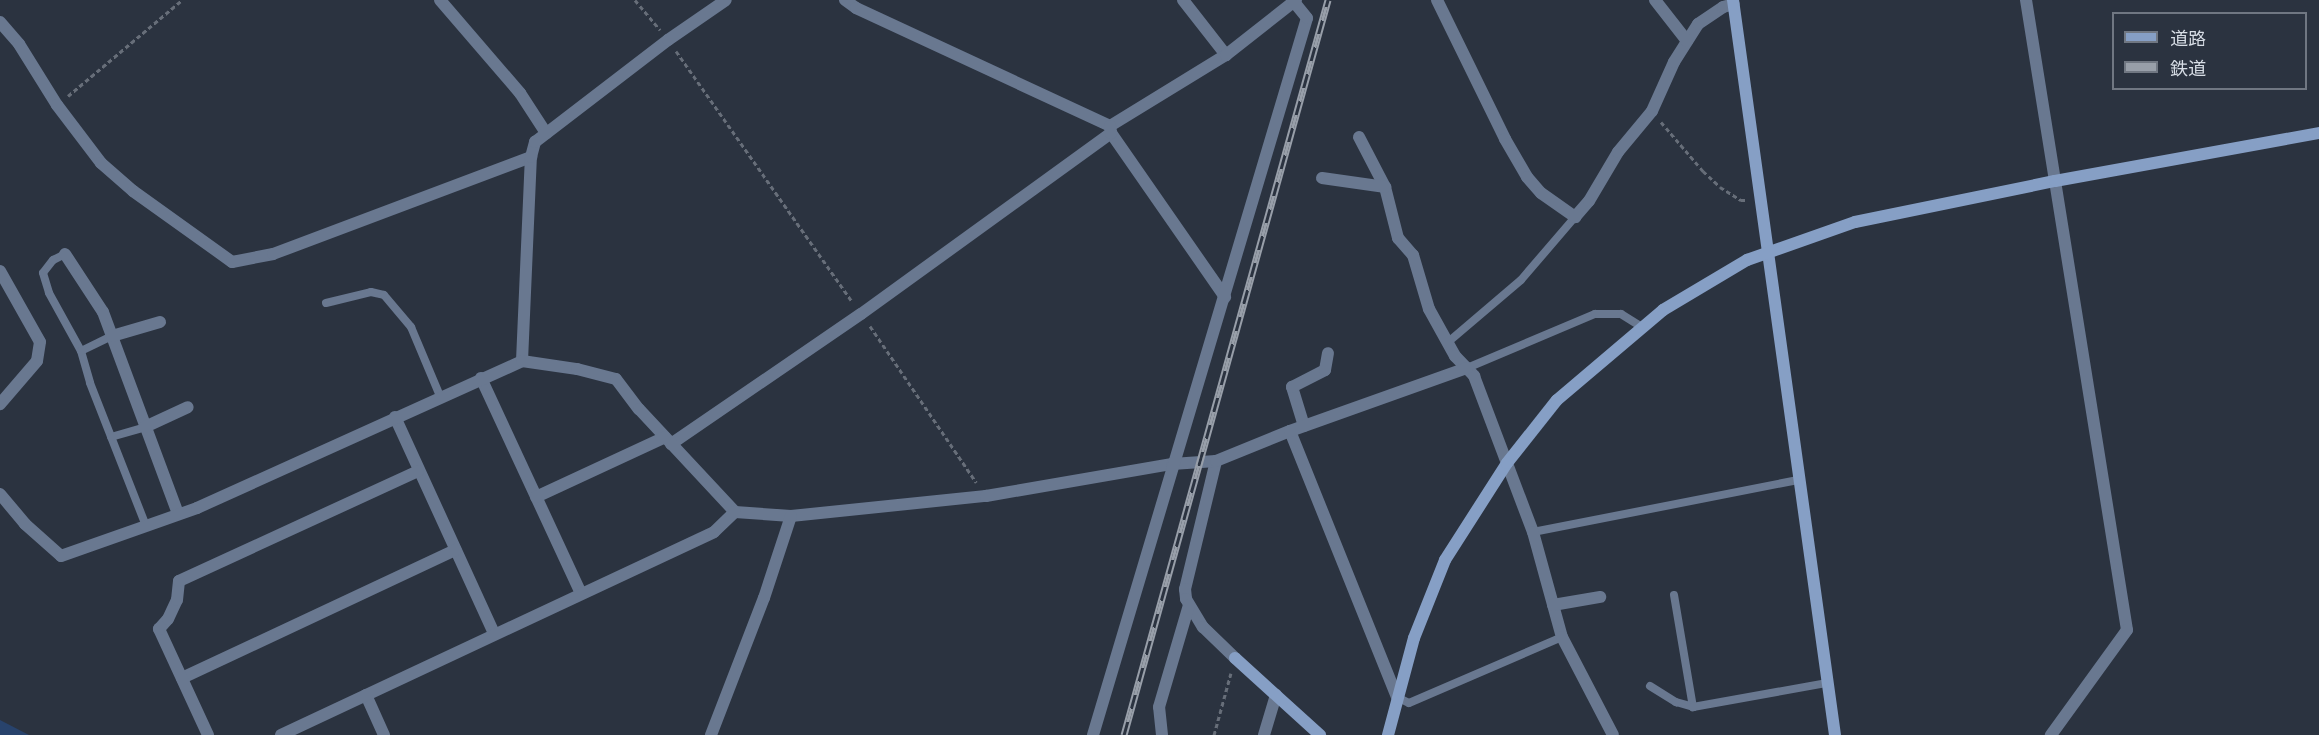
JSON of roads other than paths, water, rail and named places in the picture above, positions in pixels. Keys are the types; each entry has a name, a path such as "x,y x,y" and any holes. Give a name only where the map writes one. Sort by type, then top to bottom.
{"street":[{"path":"440,0 520,93 546,133"},
{"path":"522,361 531,157 535,142 668,39 726,0"},
{"path":"845,0 856,8 1111,129 1225,297"},
{"path":"1183,0 1226,55"},
{"path":"1437,0 1505,139 1527,177 1541,193 1575,217 1589,201 1618,152 1652,111 1674,62 1698,24 1723,6 1734,2 1798,480 1835,735"},
{"path":"1655,0 1688,40"},
{"path":"2026,0 2127,630 2051,735"},
{"path":"536,497 668,441 861,314 1111,129 1226,55 1295,1 1307,18 1179,454 1172,464 1093,735"},
{"path":"0,22 19,44 57,105 101,163 133,191 232,262 273,254 531,157"},
{"path":"1388,735 1414,638 1445,560 1507,463 1557,400 1663,310 1747,260 1767,251 1855,222 2055,181 2319,134"},
{"path":"1359,137 1385,187 1398,238 1413,255 1429,309 1455,356 1474,376 1533,532 1562,637 1613,735"},
{"path":"1322,178 1385,187"},
{"path":"65,254 103,312 178,514"},
{"path":"0,404 37,361 40,342 2,280"},
{"path":"112,336 159,322"},
{"path":"1304,426 1292,387 1325,370 1328,353"},
{"path":"0,494 25,524 61,556 178,514 522,361 577,369 616,380 668,441 735,512 791,516 986,496 1172,464 1216,461 1290,431 1467,368"},
{"path":"481,378 581,593"},
{"path":"145,427 188,406"},
{"path":"395,417 494,633"},
{"path":"1290,431 1397,697"},
{"path":"1216,461 1185,589 1189,604 1203,627 1320,735"},
{"path":"208,735 159,629 168,619 177,600 179,581 418,471"},
{"path":"288,734 494,633 714,532 735,512"},
{"path":"711,735 765,598 791,516"},
{"path":"182,678 455,550"},
{"path":"1553,605 1600,597"},
{"path":"1162,735 1159,707 1189,604"},
{"path":"366,695 384,735"},
{"path":"1263,735 1276,695"}],"lane":[{"path":"1447,343 1521,280 1575,217"},
{"path":"65,254 53,260 43,273 49,293 81,351 90,383 146,526"},
{"path":"326,303 371,292 384,295 411,327 440,396"},
{"path":"1467,368 1595,314 1621,314 1642,327"},
{"path":"81,351 112,336"},
{"path":"111,437 145,427"},
{"path":"1533,532 1798,480"},
{"path":"1674,595 1693,707"},
{"path":"1397,697 1409,703 1562,637"},
{"path":"1650,686 1676,702 1693,707 1826,683"}],"railway":[{"path":"1124,735 1328,0"}]}
